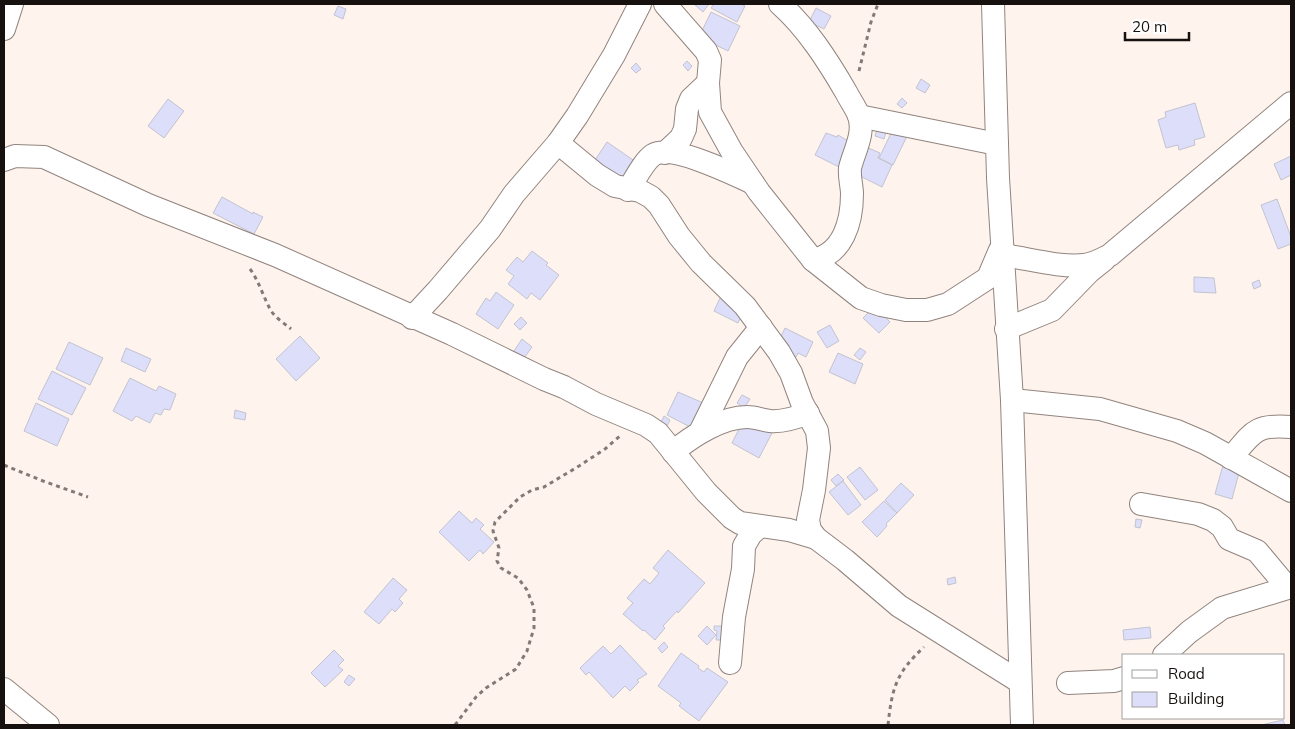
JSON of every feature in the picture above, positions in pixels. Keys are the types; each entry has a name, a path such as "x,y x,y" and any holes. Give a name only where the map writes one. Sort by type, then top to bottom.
{"street":[{"path":"4,29 12,4"},
{"path":"412,318 490,228 514,194 558,143 577,116 614,55 640,4"},
{"path":"780,4 803,29 836,74 857,112 859,139 850,169 852,194 847,229 844,238 836,246 821,259 813,260"},
{"path":"993,4 1002,251 1012,400 1022,725"},
{"path":"669,5 706,52 710,60 708,83 710,112 713,121 732,152 754,184 813,260 861,298 881,305 906,310 927,310 948,304 988,278 1002,251"},
{"path":"665,153 681,138 685,129 687,109 691,100 708,83"},
{"path":"1006,329 1052,310 1089,272 1290,104"},
{"path":"857,112 997,144"},
{"path":"558,143 596,175 615,186 640,191 651,197 701,263 745,306 761,327 791,373 802,403 817,431 818,448 814,490 808,520 810,530 816,538 899,606 1020,682"},
{"path":"628,190 652,155 658,153 684,156 706,162 754,184"},
{"path":"4,160 15,156 44,157 148,205 234,238 452,334 658,433 706,492 732,518 740,523 789,530 816,538"},
{"path":"1002,251 1068,265 1084,265 1096,262 1110,255"},
{"path":"700,432 737,357 761,327"},
{"path":"1012,400 1100,409 1177,431 1205,443 1269,477 1291,491"},
{"path":"674,452 700,432 734,419 749,417 771,421 786,420 808,413"},
{"path":"1231,458 1258,429 1278,426 1291,427"},
{"path":"1141,504 1198,514 1213,520 1222,527 1229,539 1257,551 1290,587 1222,608 1165,654"},
{"path":"730,662 734,618 743,569 744,546 751,534 760,526"},
{"path":"1068,683 1114,681 1122,679"},
{"path":"4,689 48,725"}],"path":[{"path":"857,112 861,57 878,4"},
{"path":"234,238 240,253 255,276 270,309 291,329"},
{"path":"455,725 476,696 491,684 516,669 527,651 534,628 534,608 527,590 518,578 501,568 497,561 499,548 493,530 495,522 520,497 532,490 544,487 591,459 637,422"},
{"path":"4,465 88,497"},
{"path":"888,725 890,702 901,672 910,659 938,631"}],"building":[{"path":"696,4 709,4 703,12"},
{"path":"714,4 741,4 745,6 737,22 711,8"},
{"path":"338,6 346,9 343,19 334,15"},
{"path":"816,8 831,16 824,29 809,22"},
{"path":"711,12 740,26 728,51 699,37"},
{"path":"687,61 692,66 688,71 683,65"},
{"path":"636,63 641,69 636,73 631,68"},
{"path":"921,79 930,85 925,93 916,88"},
{"path":"902,98 907,103 902,108 897,104"},
{"path":"168,99 184,111 164,138 148,126"},
{"path":"1195,103 1205,137 1194,140 1195,145 1179,150 1178,145 1166,148 1158,120 1166,117 1165,112"},
{"path":"895,125 909,132 893,165 879,158"},
{"path":"878,126 887,129 884,139 875,136"},
{"path":"826,133 837,137 838,135 850,142 843,169 815,155"},
{"path":"607,142 639,164 624,188 591,166"},
{"path":"866,147 880,153 878,158 892,165 882,187 854,173"},
{"path":"1291,156 1291,175 1281,180 1274,164"},
{"path":"222,197 253,214 253,212 263,217 254,234 213,213"},
{"path":"1277,199 1291,237 1291,244 1278,249 1261,205"},
{"path":"532,251 548,263 546,265 559,275 540,300 531,293 527,299 508,284 514,276 506,270 517,257 523,262"},
{"path":"1194,277 1214,278 1216,293 1194,292"},
{"path":"1259,280 1261,286 1254,289 1252,283"},
{"path":"496,292 514,305 498,329 476,314 486,298 490,301"},
{"path":"721,296 745,308 738,323 714,311"},
{"path":"875,306 890,322 879,333 863,318"},
{"path":"521,317 527,323 520,330 514,324"},
{"path":"830,325 839,341 827,348 817,332"},
{"path":"785,328 813,342 806,357 798,353 796,357 776,347"},
{"path":"300,336 320,358 296,381 276,359"},
{"path":"522,339 532,347 524,358 514,351"},
{"path":"69,342 103,358 90,385 56,369"},
{"path":"126,348 151,359 145,372 121,361"},
{"path":"860,348 866,352 860,360 854,355"},
{"path":"838,353 863,364 855,384 829,372"},
{"path":"52,371 86,388 72,415 38,399"},
{"path":"130,378 156,391 159,386 176,394 170,410 164,409 161,415 155,413 150,423 136,416 132,421 113,411"},
{"path":"678,392 708,405 696,430 667,415"},
{"path":"742,395 750,399 744,408 737,403"},
{"path":"36,403 69,419 57,446 24,431"},
{"path":"235,410 246,413 245,420 234,418"},
{"path":"664,416 670,420 667,426 661,422"},
{"path":"744,419 772,433 759,458 732,443"},
{"path":"1223,465 1240,469 1232,499 1215,494"},
{"path":"860,467 878,490 865,500 847,477"},
{"path":"838,474 844,480 836,486 831,480"},
{"path":"843,481 861,505 848,515 829,492"},
{"path":"901,483 914,495 897,513 885,500"},
{"path":"884,501 897,513 877,537 862,522"},
{"path":"459,511 472,523 476,518 484,525 480,529 494,542 483,554 480,550 469,561 439,532"},
{"path":"1136,519 1142,520 1140,528 1135,527"},
{"path":"668,550 705,583 678,613 677,611 663,626 665,628 655,640 623,614 633,603 627,598 644,579 650,584 659,573 653,568"},
{"path":"955,577 956,583 948,585 947,579"},
{"path":"393,578 407,590 399,599 403,603 395,612 392,609 379,624 364,612"},
{"path":"707,626 716,635 707,645 698,636"},
{"path":"714,626 724,626 725,640 716,640 717,631 714,630"},
{"path":"1150,627 1151,638 1124,640 1123,630"},
{"path":"664,642 668,647 662,653 658,648"},
{"path":"620,645 647,674 637,680 639,682 630,691 625,686 613,698 589,672 586,675 580,668 603,646 611,654"},
{"path":"334,650 344,660 338,666 343,670 325,687 311,673"},
{"path":"681,653 704,672 707,668 728,682 699,721 679,706 681,703 658,686"},
{"path":"349,675 355,679 349,686 344,682"},
{"path":"1283,720 1285,725 1261,725"}]}
